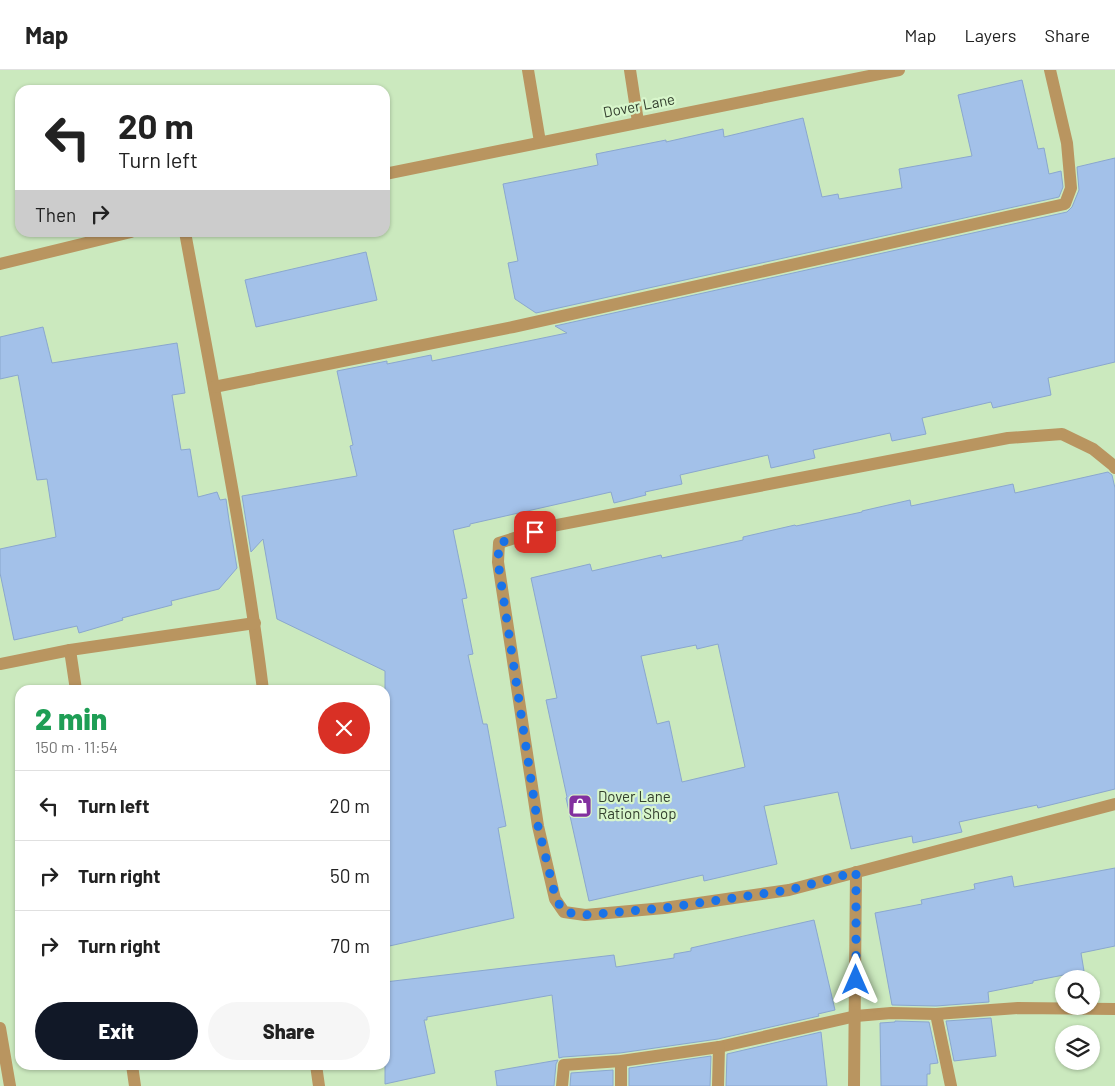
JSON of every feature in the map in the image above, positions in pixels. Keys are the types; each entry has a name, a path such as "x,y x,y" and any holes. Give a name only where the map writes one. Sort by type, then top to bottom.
{"street":[{"path":"528,70 540,142"},
{"path":"630,70 638,122"},
{"name":"Dover Lane","path":"390,173 899,70"},
{"path":"214,387 513,327 1065,204 1071,188 1067,143 1050,70"},
{"path":"0,264 111,237"},
{"path":"187,237 254,623 262,685"},
{"path":"1115,468 1093,449 1062,434 1008,438 552,526 499,543 498,562 538,826 556,899 564,912 585,915 664,908 789,890 1115,804"},
{"path":"0,664 70,650 254,623"},
{"path":"70,650 75,685"},
{"path":"854,1086 856,872"},
{"path":"562,1086 564,1065 621,1061 719,1047 856,1016 892,1013 936,1014 1018,1008 1115,1008"},
{"path":"936,1014 951,1086"},
{"path":"0,1028 10,1086"},
{"path":"718,1086 719,1047"},
{"path":"621,1061 621,1086"},
{"path":"133,1070 135,1086"},
{"path":"317,1070 319,1086"}],"building":[{"path":"1022,80 1038,149 1044,148 1049,174 1061,171 1063,187 1059,197 536,313 515,299 508,263 518,261 503,184 598,165 596,154 666,140 666,142 723,129 724,137 803,118 822,197 838,194 839,199 902,188 899,169 972,156 958,95"},
{"path":"1115,158 1115,362 1048,378 1051,395 993,408 991,402 922,418 926,434 892,441 890,433 813,450 815,458 771,468 768,455 680,475 682,484 645,492 646,495 614,503 611,492 470,524 470,526 453,530 467,598 462,599 473,654 468,655 483,724 487,724 506,826 498,828 514,918 390,946 390,685 385,685 385,671 277,619 263,539 251,552 242,496 357,476 350,446 353,445 337,371 431,355 432,361 567,333 555,326 1067,212 1072,207 1079,190 1077,167"},
{"path":"366,252 377,300 256,327 245,280"},
{"path":"43,327 52,363 177,343 185,393 172,395 181,450 190,449 198,497 217,492 220,500 226,499 237,568 219,589 171,601 172,605 122,618 123,620 79,633 77,626 14,640 0,573 0,549 56,537 47,479 37,480 18,375 0,379 0,337"},
{"path":"1108,472 1112,475 1115,488 1115,789 1038,808 1037,805 959,822 962,832 913,843 912,836 851,849 838,792 764,806 777,864 704,881 703,875 589,901 546,700 557,698 531,578 590,564 592,571 661,555 662,558 743,540 743,537 910,500 911,506 1013,484 1015,493","holes":["718,644 745,767 682,782 669,721 657,724 641,656 696,645 697,649"]},
{"path":"1115,868 1115,946 1081,953 1084,970 1055,970 1055,977 988,992 989,1002 936,1006 892,1005 875,913 922,904 921,900 975,889 974,884 1012,876 1014,887"},
{"path":"814,920 835,1010 818,1014 819,1016 718,1039 620,1053 559,1058 552,995 427,1017 427,1020 424,1020 435,1073 385,1084 385,1070 390,1070 390,981 614,955 616,967 674,958 674,954 691,951 691,948"},
{"path":"991,1018 996,1056 954,1061 946,1021"},
{"path":"895,1021 929,1022 938,1063 930,1064 930,1074 927,1074 927,1086 881,1086 880,1023"},
{"path":"821,1032 827,1086 726,1086 727,1054"},
{"path":"711,1056 710,1086 629,1086 629,1068"},
{"path":"558,1060 554,1086 497,1086 495,1071"},
{"path":"613,1070 613,1086 570,1086 571,1073"}],"place":[{"name":"Dover Lane Ration Shop","path":"580,806"}],"route":[{"path":"535,532 499,543 498,562 538,826 556,899 564,912 585,915 664,908 789,890 856,872 856,980"}]}
